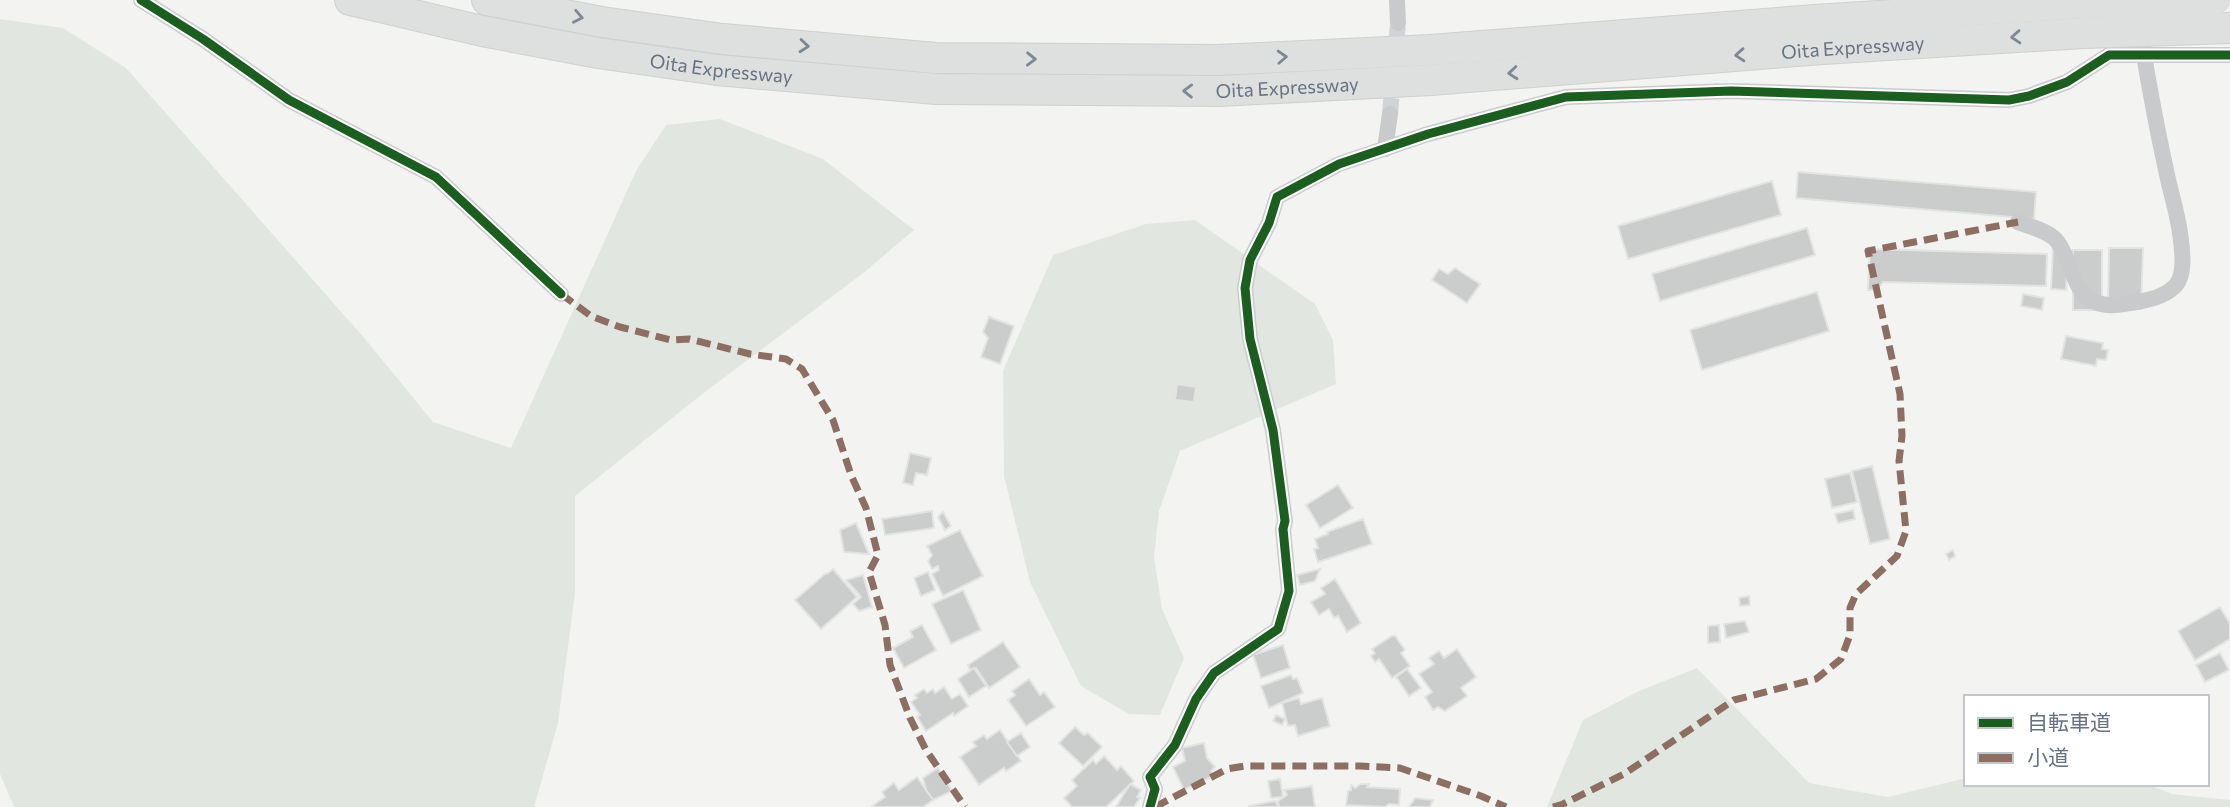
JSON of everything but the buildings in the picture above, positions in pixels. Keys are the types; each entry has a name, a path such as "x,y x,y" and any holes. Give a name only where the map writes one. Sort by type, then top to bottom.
{"highway":[{"name":"Oita Expressway","path":"350,0 482,31 598,53 718,70 936,89 1219,91 1431,79 1796,51 2084,33 2230,28"},
{"name":"Oita Expressway","path":"487,0 602,22 723,39 936,58 1204,60 1430,50 1815,20 2081,4 2215,0"}],"street":[{"path":"141,0 203,38 289,100 436,177 561,294"},
{"path":"1397,0 1398,23"},
{"path":"2018,222 2047,233 2056,240 2077,284 2093,301 2110,306 2146,300 2165,293 2176,285 2181,274 2180,232 2149,89 2141,34 2144,0"},
{"path":"1150,807 1155,789 1150,776 1175,745 1196,699 1214,673 1278,629 1289,591 1273,430 1250,339 1245,288 1250,260 1269,223 1277,197 1339,164 1470,122 1566,97 1731,91 2009,100 2029,96 2067,82 2109,55 2230,55"},
{"path":"1385,149 1390,114"}],"shaded area":[{"path":"0,19 63,28 126,68 366,340 433,422 511,448 636,171 666,125 720,119 823,159 914,230 862,274 701,395 575,496 575,593 558,723 534,807 14,807 0,774"},
{"path":"1195,220 1315,304 1333,340 1336,384 1180,451 1159,511 1154,557 1162,609 1184,658 1160,715 1129,714 1081,686 1030,582 1004,476 1003,371 1053,255 1146,224"},
{"path":"1697,668 1809,783 1888,797 1964,778 1964,786 2151,786 2172,794 2230,800 2230,807 1547,807 1583,720 1639,691"}],"tunnel":[{"path":"1390,114 1398,23"}],"marked path":[{"path":"1553,807 1624,774 1734,700 1816,679 1841,659 1850,635 1850,608 1856,594 1897,556 1906,531 1899,461 1902,436 1900,394 1868,251 2018,222"},
{"path":"561,294 591,316 620,327 671,340 689,339 750,354 786,359 802,369 833,420 851,475 866,508 878,555 869,572 885,625 890,665 910,718 926,750 965,807"},
{"path":"1155,807 1227,769 1245,766 1400,768 1506,807"}],"cycle path":[{"path":"141,0 203,39 289,100 436,177 561,294"},
{"path":"1150,807 1155,789 1150,777 1175,745 1196,699 1214,673 1278,629 1289,591 1283,529 1285,521 1273,430 1250,339 1245,288 1250,260 1269,223 1277,197 1339,164 1428,134 1566,97 1731,91 2009,100 2029,96 2067,82 2109,55 2230,55"}]}
